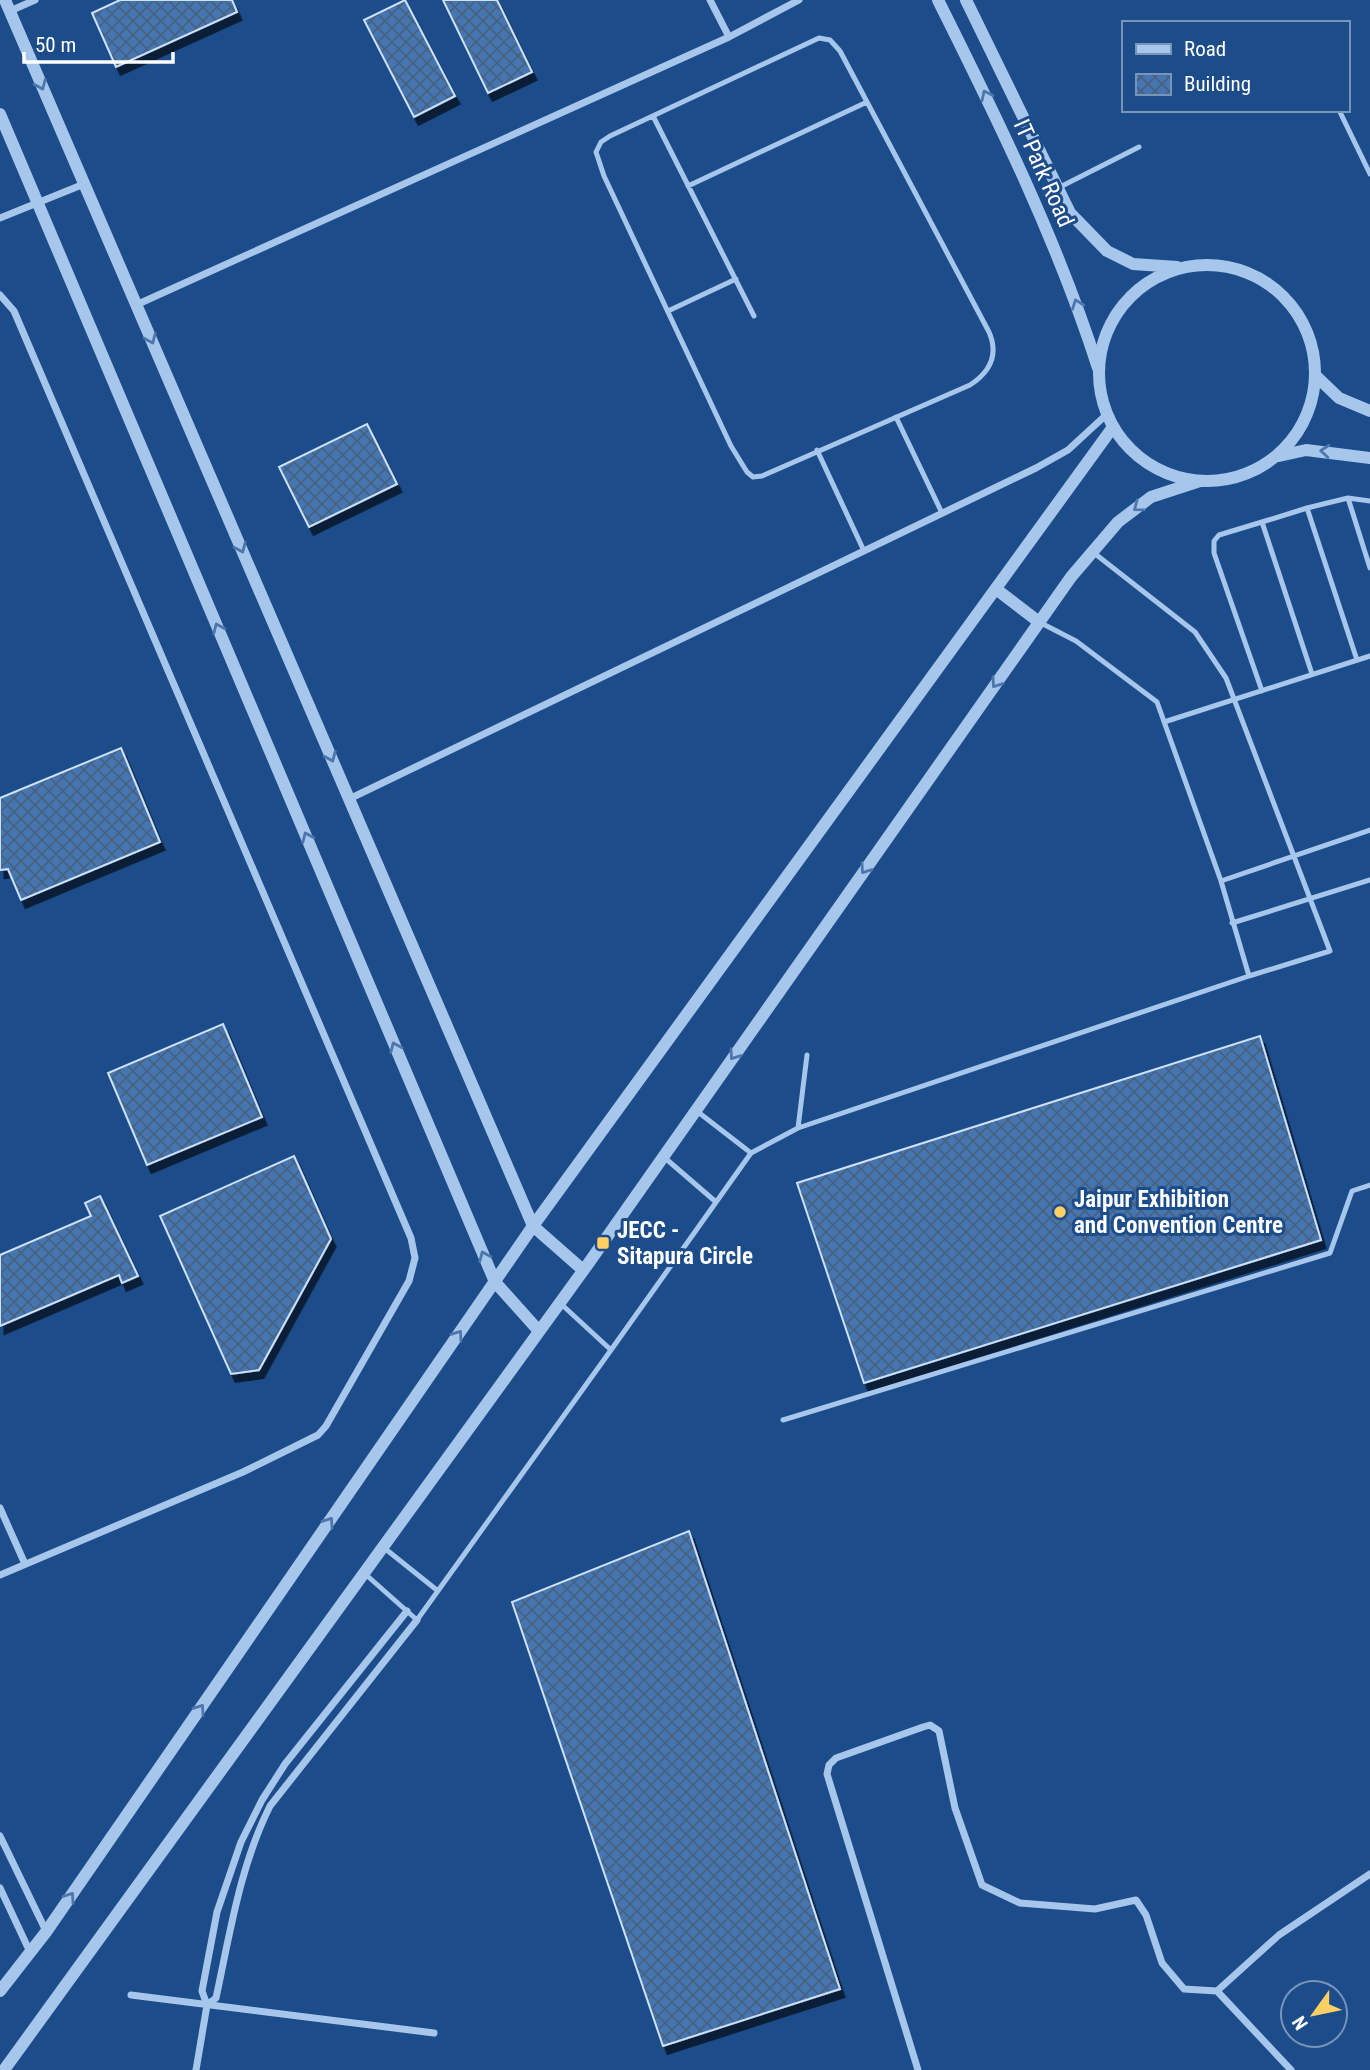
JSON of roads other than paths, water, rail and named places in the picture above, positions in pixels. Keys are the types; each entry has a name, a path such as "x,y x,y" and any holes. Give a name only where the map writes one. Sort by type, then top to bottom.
{"street":[{"path":"35,0 7,6 533,1226 583,1270"},
{"path":"710,0 729,37"},
{"path":"136,305 729,37 799,0"},
{"name":"IT Park Road","path":"938,0 1038,206 1076,300 1098,368"},
{"name":"IT Park Road","path":"966,0 1070,213 1107,251 1133,264 1181,267"},
{"path":"0,114 495,1282 538,1330"},
{"path":"0,218 84,184"},
{"path":"1216,265 1250,273 1279,292 1303,321 1315,356 1315,393 1303,428 1279,456 1248,475 1211,483 1174,477 1142,460 1106,415 1100,395 1098,368 1105,334 1123,304 1149,281 1181,267 1216,265"},
{"path":"0,295 14,311 411,1238 415,1258 409,1281 326,1426 318,1435 243,1472 0,1575"},
{"path":"1315,375 1339,398 1370,411"},
{"path":"349,799 1068,450 1106,415"},
{"path":"0,1990 46,1932 533,1226 1113,427"},
{"path":"1279,456 1306,450 1370,458"},
{"path":"4,2070 560,1303 1039,622 1118,522 1151,497 1200,481"},
{"path":"996,589 1039,622"},
{"path":"0,1508 25,1564"},
{"path":"196,2070 207,2005 202,1990 217,1912 241,1842 262,1800 285,1764 407,1611"},
{"path":"207,2005 216,1998 237,1895 257,1831 270,1806 417,1620"},
{"path":"918,2070 827,1774 829,1765 836,1758 930,1726 939,1731 955,1808 982,1885 1020,1903 1095,1909 1136,1900 1146,1915 1162,1963 1184,1989 1217,1991 1291,2070"},
{"path":"0,1836 46,1932"},
{"path":"1217,1991 1279,1935 1370,1874"},
{"path":"0,1888 30,1952"},
{"path":"131,1995 434,2033"}],"lane":[{"path":"819,38 830,40 840,51 989,332 995,351 981,378 762,476 753,477 731,446 604,176 596,152 601,142 610,136 653,116 819,38"},
{"path":"688,186 867,102"},
{"path":"1340,112 1370,174"},
{"path":"653,116 754,316"},
{"path":"1058,188 1139,147"},
{"path":"668,311 736,279"},
{"path":"896,417 942,513"},
{"path":"817,450 864,551"},
{"path":"1262,691 1214,553 1214,541 1219,535 1348,498 1370,501"},
{"path":"1348,498 1370,568"},
{"path":"1307,509 1357,660"},
{"path":"1262,522 1312,674"},
{"path":"364,1573 417,1620 751,1153 798,1128 1330,951 1226,678 1195,632 1093,552"},
{"path":"1039,622 1076,642 1157,702 1221,881 1249,976"},
{"path":"1164,722 1370,656"},
{"path":"1221,881 1293,854 1370,830"},
{"path":"1233,922 1370,880"},
{"path":"798,1128 807,1055"},
{"path":"695,1110 751,1153"},
{"path":"663,1157 716,1202"},
{"path":"783,1420 1330,1253 1352,1191 1370,1185"},
{"path":"560,1303 611,1350"},
{"path":"383,1547 438,1591"}],"place":[{"name":"Jaipur Exhibition and Convention Centre","path":"1060,1212"},
{"name":"JECC - Sitapura Circle","path":"603,1243"}]}
